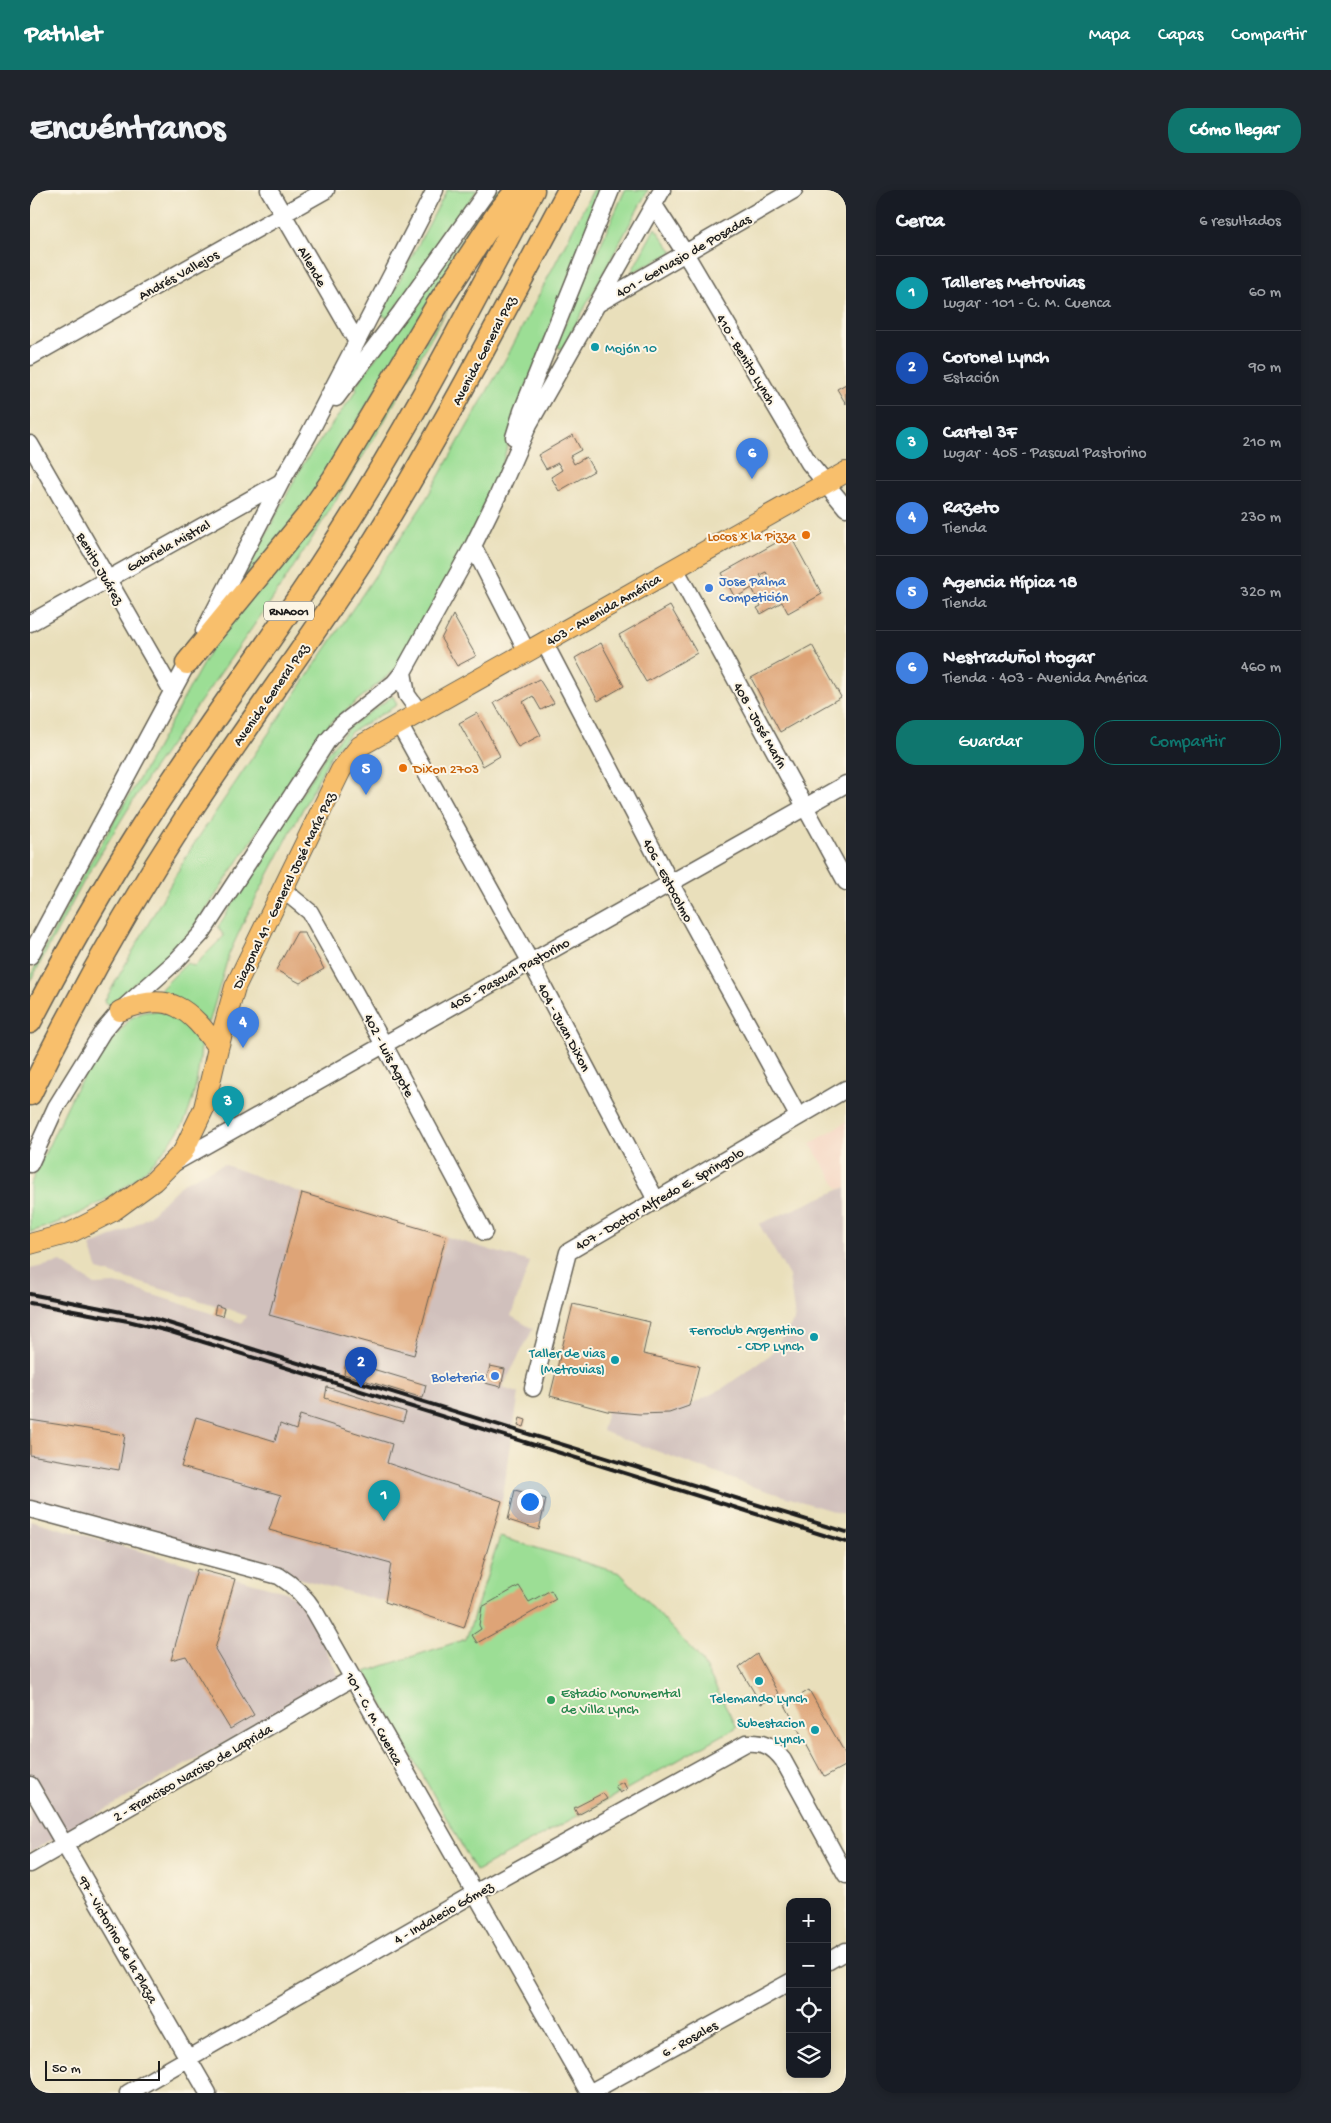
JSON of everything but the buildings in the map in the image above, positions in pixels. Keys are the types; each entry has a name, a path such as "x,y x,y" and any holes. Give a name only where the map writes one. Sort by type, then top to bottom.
{"highway":[{"path":"187,663 310,513 334,478 438,304 498,213 517,190"},
{"name":"RNA001","path":"30,1022 74,939 140,831 210,723 321,564 371,484 426,390 533,190"},
{"name":"Avenida General Paz","path":"30,1094 87,982 150,874 400,499 446,420 568,190"}],"main road":[{"name":"403 - Avenida América","path":"360,746 846,472"},
{"name":"Diagonal 41 - General José María Paz","path":"30,1244 70,1233 114,1211 133,1198 174,1162 190,1138 204,1108 235,987 341,770 360,746"},
{"path":"120,1011 138,1004 156,1001 176,1005 204,1029 218,1048"}],"street":[{"name":"Allende","path":"269,190 356,342"},
{"name":"Andrés Vallejos","path":"30,357 326,190"},
{"path":"30,956 187,663 280,482 308,436 435,190"},
{"path":"308,436 401,312 488,190"},
{"path":"498,495 522,411 610,190"},
{"path":"30,1164 56,1107 103,1031 120,1011 176,961 202,933 328,740 342,725 394,683 403,672 473,546 529,424 662,190"},
{"name":"401 - Gervasio de Posadas","path":"597,304 794,190"},
{"name":"410 - Benito Lynch","path":"654,205 685,253 809,463 846,508"},
{"name":"Benito Juárez","path":"30,444 172,691"},
{"name":"Gabriela Mistral","path":"30,623 280,482"},
{"name":"406 - Estocolmo","path":"473,546 536,648 671,884 798,1116"},
{"name":"408 - José Marín","path":"675,568 846,882"},
{"path":"403,672 407,695 420,713"},
{"name":"404 - Juan Dixon","path":"399,724 530,961 656,1200"},
{"name":"405 - Pascual Pastorino","path":"174,1162 846,784"},
{"name":"402 - Luis Agote","path":"282,890 310,912 383,1043 484,1232"},
{"path":"30,929 49,919"},
{"name":"407 - Doctor Alfredo E. Springolo","path":"533,1388 568,1252 798,1116 846,1090"},
{"name":"101 - C. M. Cuenca","path":"30,1509 279,1576 304,1594 316,1612 588,2093"},
{"name":"2 - Francisco Narciso de Laprida","path":"30,1864 353,1678"},
{"name":"4 - Indalecio Gómez","path":"128,2093 475,1893 746,1743 761,1742 774,1748 783,1760 846,1875"},
{"name":"97 - Victorino de la Plaza","path":"30,1785 208,2093"},
{"path":"831,1960 846,1952"},
{"name":"6 - Rosales","path":"588,2093 786,1984"}],"shaded area":[{"path":"846,1122 846,1187 839,1189 810,1144"},
{"path":"223,1164 302,1193 530,1262 511,1316 533,1329 502,1388 519,1393 502,1501 464,1628 385,1602 30,1504 30,1269 61,1262 95,1285 114,1284 125,1286 242,1323 246,1316 228,1309 98,1270 90,1246 129,1229 149,1216 183,1183"},
{"name":"Ferroclub Argentino - CDP Lynch","path":"846,1187 846,1515 754,1487 602,1431 607,1411 639,1414 669,1413 689,1406 723,1388 770,1355 795,1319 789,1276 759,1224"},
{"path":"30,1520 286,1592 303,1603 340,1678 30,1852"}],"green space":[{"path":"447,190 477,190 389,318 381,315"},
{"path":"495,190 501,190 414,326 297,522 243,578 303,464 357,390 356,386"},
{"path":"593,190 603,190 515,416 497,485 407,660 330,723 197,923 161,965 133,984 113,1006 104,1002 190,850 422,506 510,351"},
{"path":"625,190 648,190 562,350 556,345"},
{"path":"655,228 673,252 631,273"},
{"path":"447,310 378,432 313,537 271,601 149,775 85,879 30,982 30,977 83,875 151,758 217,638"},
{"path":"393,696 397,705 351,732 332,753 246,917 229,954 209,1023 158,992 187,963 194,966 224,936 218,927 328,752 349,727"},
{"path":"156,1011 171,1016 182,1024 201,1047 194,1092 184,1123 160,1154 128,1184 71,1217 30,1232 30,1185 74,1092 90,1067 131,1018 144,1012"},
{"name":"Estadio Monumental de Villa Lynch","path":"500,1537 620,1573 700,1658 737,1727 476,1871 365,1672 466,1639"}],"railway":[{"path":"30,1294 152,1318 846,1532"},
{"path":"30,1303 128,1321 168,1331 846,1542"}],"place":[{"name":"Mojón 10","path":"595,347"},
{"name":"Nestraduñol Hogar","path":"752,479"},
{"name":"Locos x la Pizza","path":"806,535"},
{"name":"Jose Palma Competición","path":"709,588"},
{"name":"Dixon 2703","path":"403,768"},
{"name":"Agencia Hípica 18","path":"366,795"},
{"name":"Razeto","path":"243,1048"},
{"name":"Cartel 3F","path":"228,1127"},
{"name":"Ferroclub Argentino - CDP Lynch","path":"814,1337"},
{"name":"Taller de vias (Metrovias)","path":"615,1360"},
{"name":"Boleteria","path":"495,1376"},
{"name":"Coronel Lynch","path":"361,1388"},
{"name":"Talleres Metrovias","path":"384,1521"},
{"name":"Telemando Lynch","path":"759,1681"},
{"name":"Estadio Monumental de Villa Lynch","path":"551,1700"},
{"name":"Subestacion Lynch","path":"815,1730"}]}
